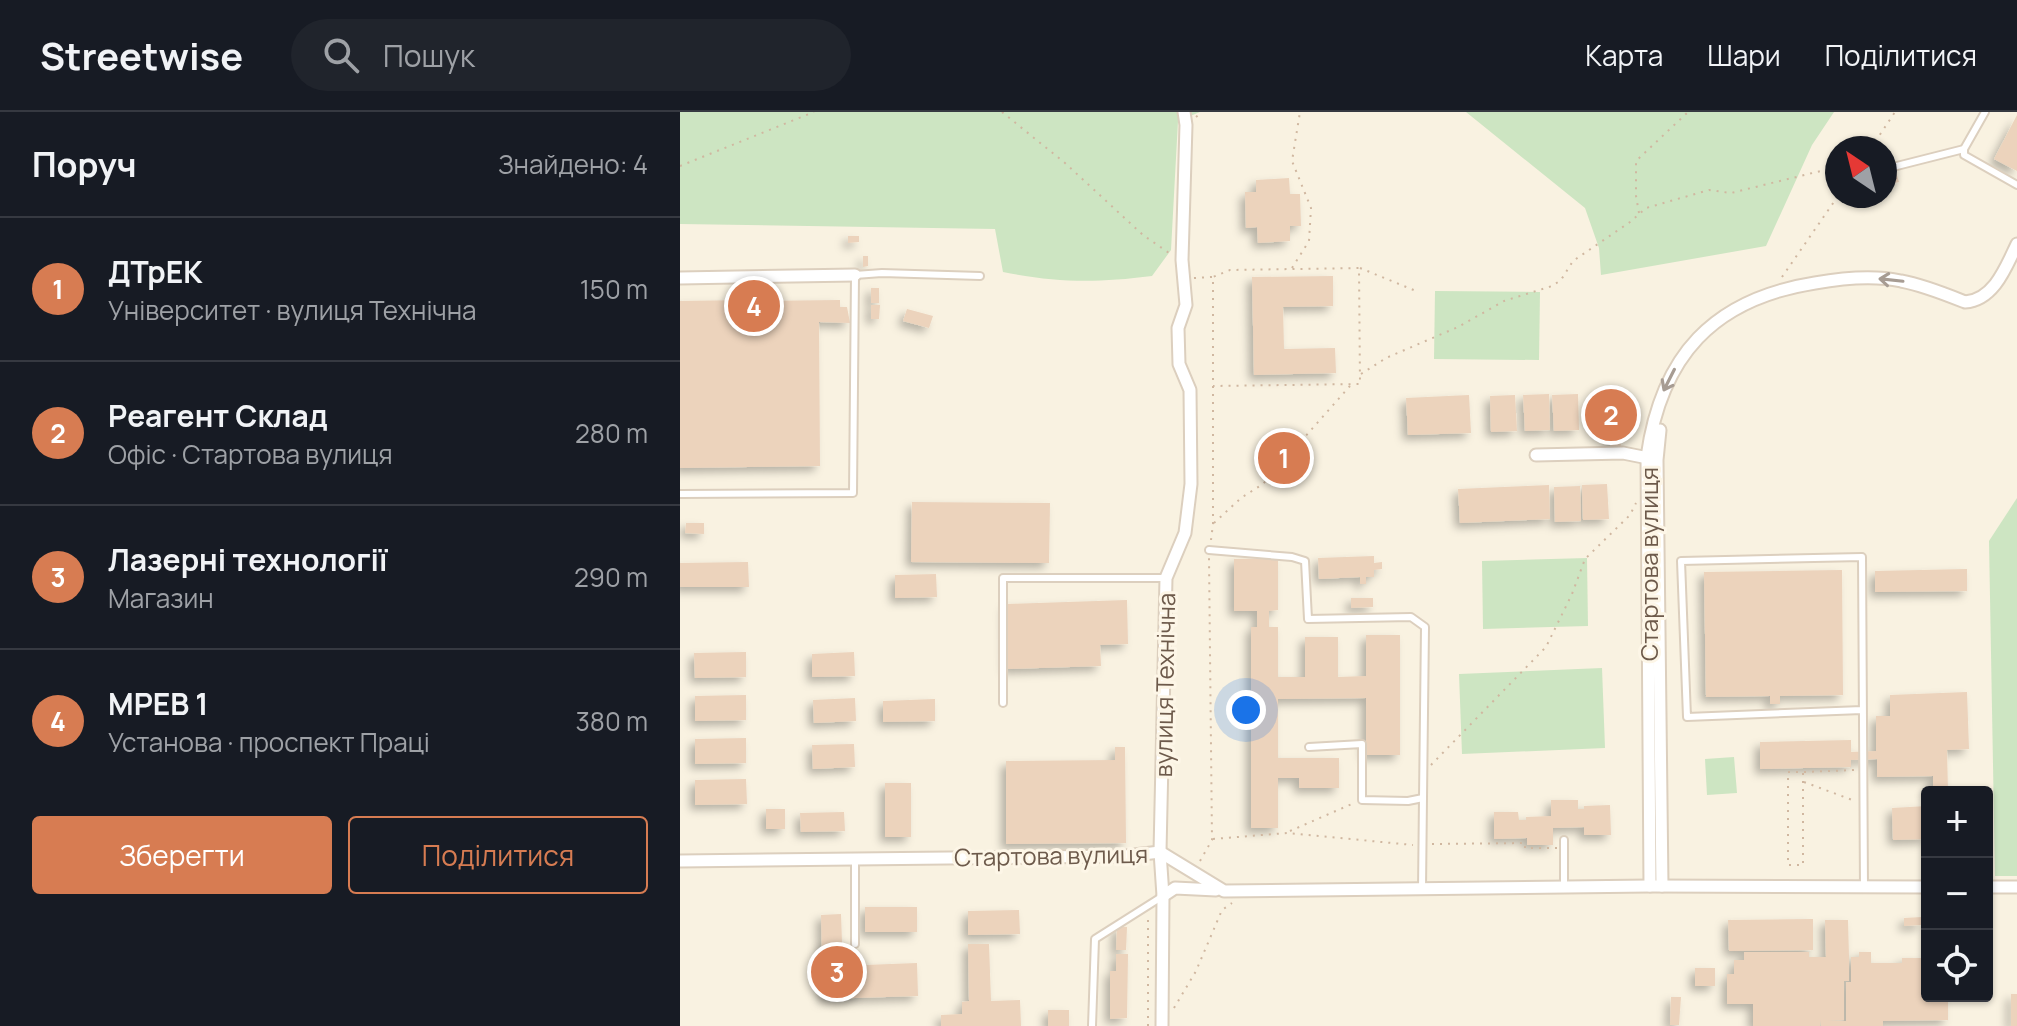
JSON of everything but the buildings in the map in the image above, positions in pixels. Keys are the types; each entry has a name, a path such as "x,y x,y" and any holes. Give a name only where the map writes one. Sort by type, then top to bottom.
{"street":[{"name":"вулиця Технічна","path":"1162,1026 1163,896 1160,852 1166,578 1185,533 1191,484 1190,390 1179,364 1178,328 1186,305 1182,260 1184,112"},
{"name":"Стартова вулиця","path":"1656,886 1652,459 1655,410 1675,367 1697,338 1719,318 1746,302 1801,285 1868,278 1900,281 1965,302 1976,301 1993,287 2017,244"},
{"path":"680,278 855,275"},
{"name":"Стартова вулиця","path":"1652,459 1660,430"},
{"path":"1536,455 1623,453 1652,459"},
{"name":"Стартова вулиця","path":"680,861 1125,856 1160,852 1224,891 1656,886 1921,887"},
{"path":"1993,887 2017,887"},
{"path":"1163,896 1175,888 1224,891"}],"lane":[{"path":"1985,112 1964,149 1964,155 2017,185"},
{"path":"1897,166 1964,149"},
{"path":"680,494 853,493 855,275 980,276"},
{"path":"1209,550 1292,557 1305,561 1308,619 1411,617 1425,627 1422,889"},
{"path":"1862,710 1687,717 1681,561 1862,557 1864,888"},
{"path":"1003,703 1003,578 1166,578"},
{"path":"1309,747 1362,744 1362,800 1408,801 1423,798"},
{"path":"1564,844 1564,888"},
{"path":"855,859 855,944"},
{"path":"1092,1026 1095,939 1163,896"}],"path":[{"path":"680,166 814,112"},
{"path":"1002,112 1065,163 1143,235 1182,260"},
{"path":"1291,269 1309,241 1311,208 1292,161 1300,112"},
{"path":"1639,214 1636,161 1688,112"},
{"path":"1879,136 1895,112"},
{"path":"1360,375 1386,358 1458,327 1504,301 1552,286 1561,280 1573,261 1646,208 1709,190 1731,193 1825,170"},
{"path":"1778,283 1830,208"},
{"path":"1213,386 1360,384 1359,268"},
{"path":"1183,276 1199,279 1230,270 1359,268 1416,291"},
{"path":"1193,874 1212,840 1209,550 1213,524 1213,277"},
{"path":"1213,524 1241,498 1263,484 1351,384"},
{"path":"1424,772 1546,647 1585,559 1630,515 1636,503"},
{"path":"1803,772 1803,865 1788,865 1788,772 1864,770"},
{"path":"1803,782 1864,804"},
{"path":"1287,833 1362,800"},
{"path":"1212,840 1287,833 1423,846 1525,843 1525,848 1564,844"},
{"path":"1171,1013 1196,971 1222,910 1247,891"},
{"path":"1148,1026 1148,920 1163,896"}],"green space":[{"path":"680,112 1200,112 1178,121 1171,250 1152,276 1077,281 1003,272 995,229 680,224"},
{"path":"1466,112 1834,112 1812,145 1766,246 1601,275 1599,248 1585,208"},
{"path":"1435,291 1540,292 1539,360 1434,359"},
{"path":"2017,498 2017,876 1995,876 1989,541"},
{"path":"1587,558 1588,626 1483,629 1482,561"},
{"path":"1602,668 1605,748 1462,754 1459,674"},
{"path":"1734,757 1737,793 1707,795 1705,759"}],"place":[{"name":"МРЕВ 1","path":"754,306"},
{"name":"Реагент Склад","path":"1611,415"},
{"name":"ДТрЕК","path":"1284,458"},
{"name":"Лазерні технології","path":"837,972"}]}
